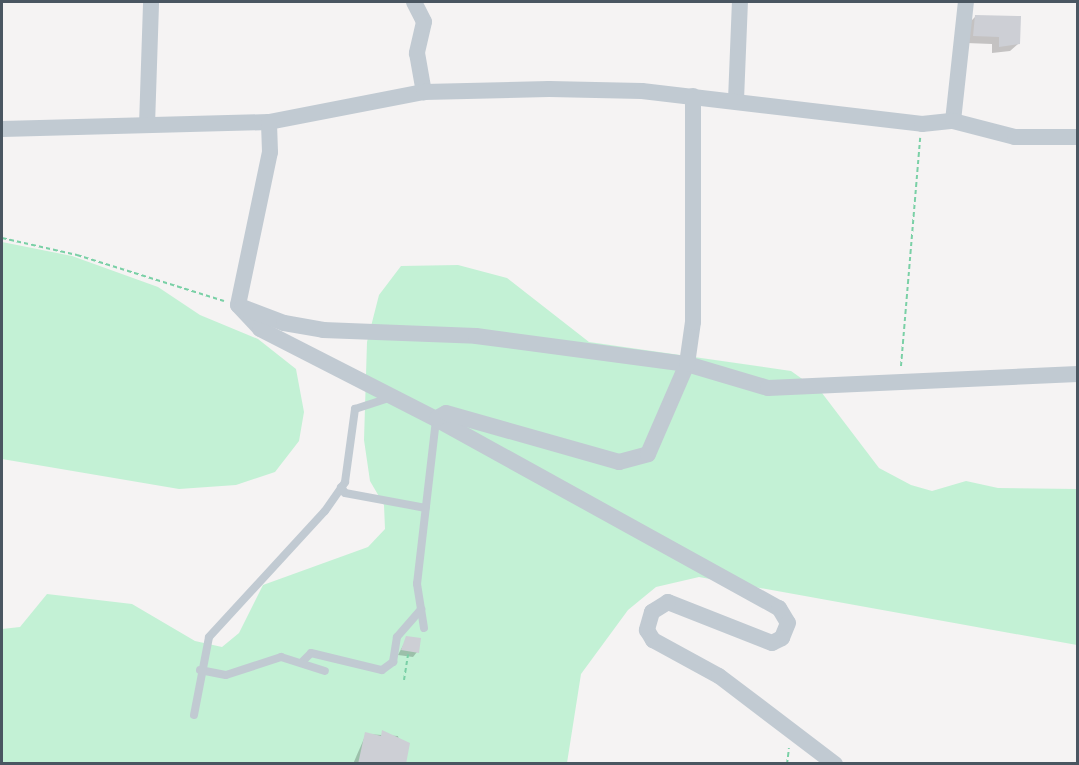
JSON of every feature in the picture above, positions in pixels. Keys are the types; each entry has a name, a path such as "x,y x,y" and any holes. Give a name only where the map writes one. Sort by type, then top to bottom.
{"street":[{"path":"147,125 151,2"},
{"path":"414,2 424,22 417,54 424,93"},
{"path":"736,99 740,2"},
{"path":"953,121 966,2"},
{"path":"2,129 269,122 424,93 630,90 736,99 922,124 953,121 1015,137 1077,137"},
{"path":"436,419 446,413 567,450 619,462 635,460 655,444 687,364 693,322 693,96"},
{"path":"238,305 270,152 269,122"},
{"path":"238,305 285,323 323,330 476,336 687,364 768,388 1077,374"},
{"path":"238,305 260,329 394,396 779,608 788,623 782,638 772,643 668,602 652,612 647,630 653,640 719,676 834,764"}],"lane":[{"path":"194,715 200,670 209,637 341,487 355,409 394,396"},
{"path":"424,628 417,584 436,419"},
{"path":"341,487 345,493 426,507"},
{"path":"303,661 311,653 382,670 393,662 397,638 421,609"},
{"path":"200,670 226,675 264,658 303,661 325,671"}],"path":[{"path":"900,383 922,124"},
{"path":"2,238 77,255 238,305"},
{"path":"404,680 408,654"}],"green space":[{"path":"2,242 72,256 158,287 200,315 258,339 296,369 304,412 299,441 275,472 236,485 179,489 2,459"},
{"path":"458,265 507,278 589,342 791,371 822,393 879,468 911,485 932,491 966,481 998,488 1077,489 1077,645 699,577 656,587 628,610 581,674 567,763 2,763 2,629 20,627 47,594 132,604 195,641 222,647 239,633 263,585 368,547 385,529 384,505 370,481 364,440 367,342 379,295 401,266"}],"building":[{"path":"975,15 1021,16 1020,44 999,47 999,37 973,36"},
{"path":"406,636 421,638 419,653 401,650"},
{"path":"382,730 410,743 406,764 358,764 365,732 381,736"}]}
